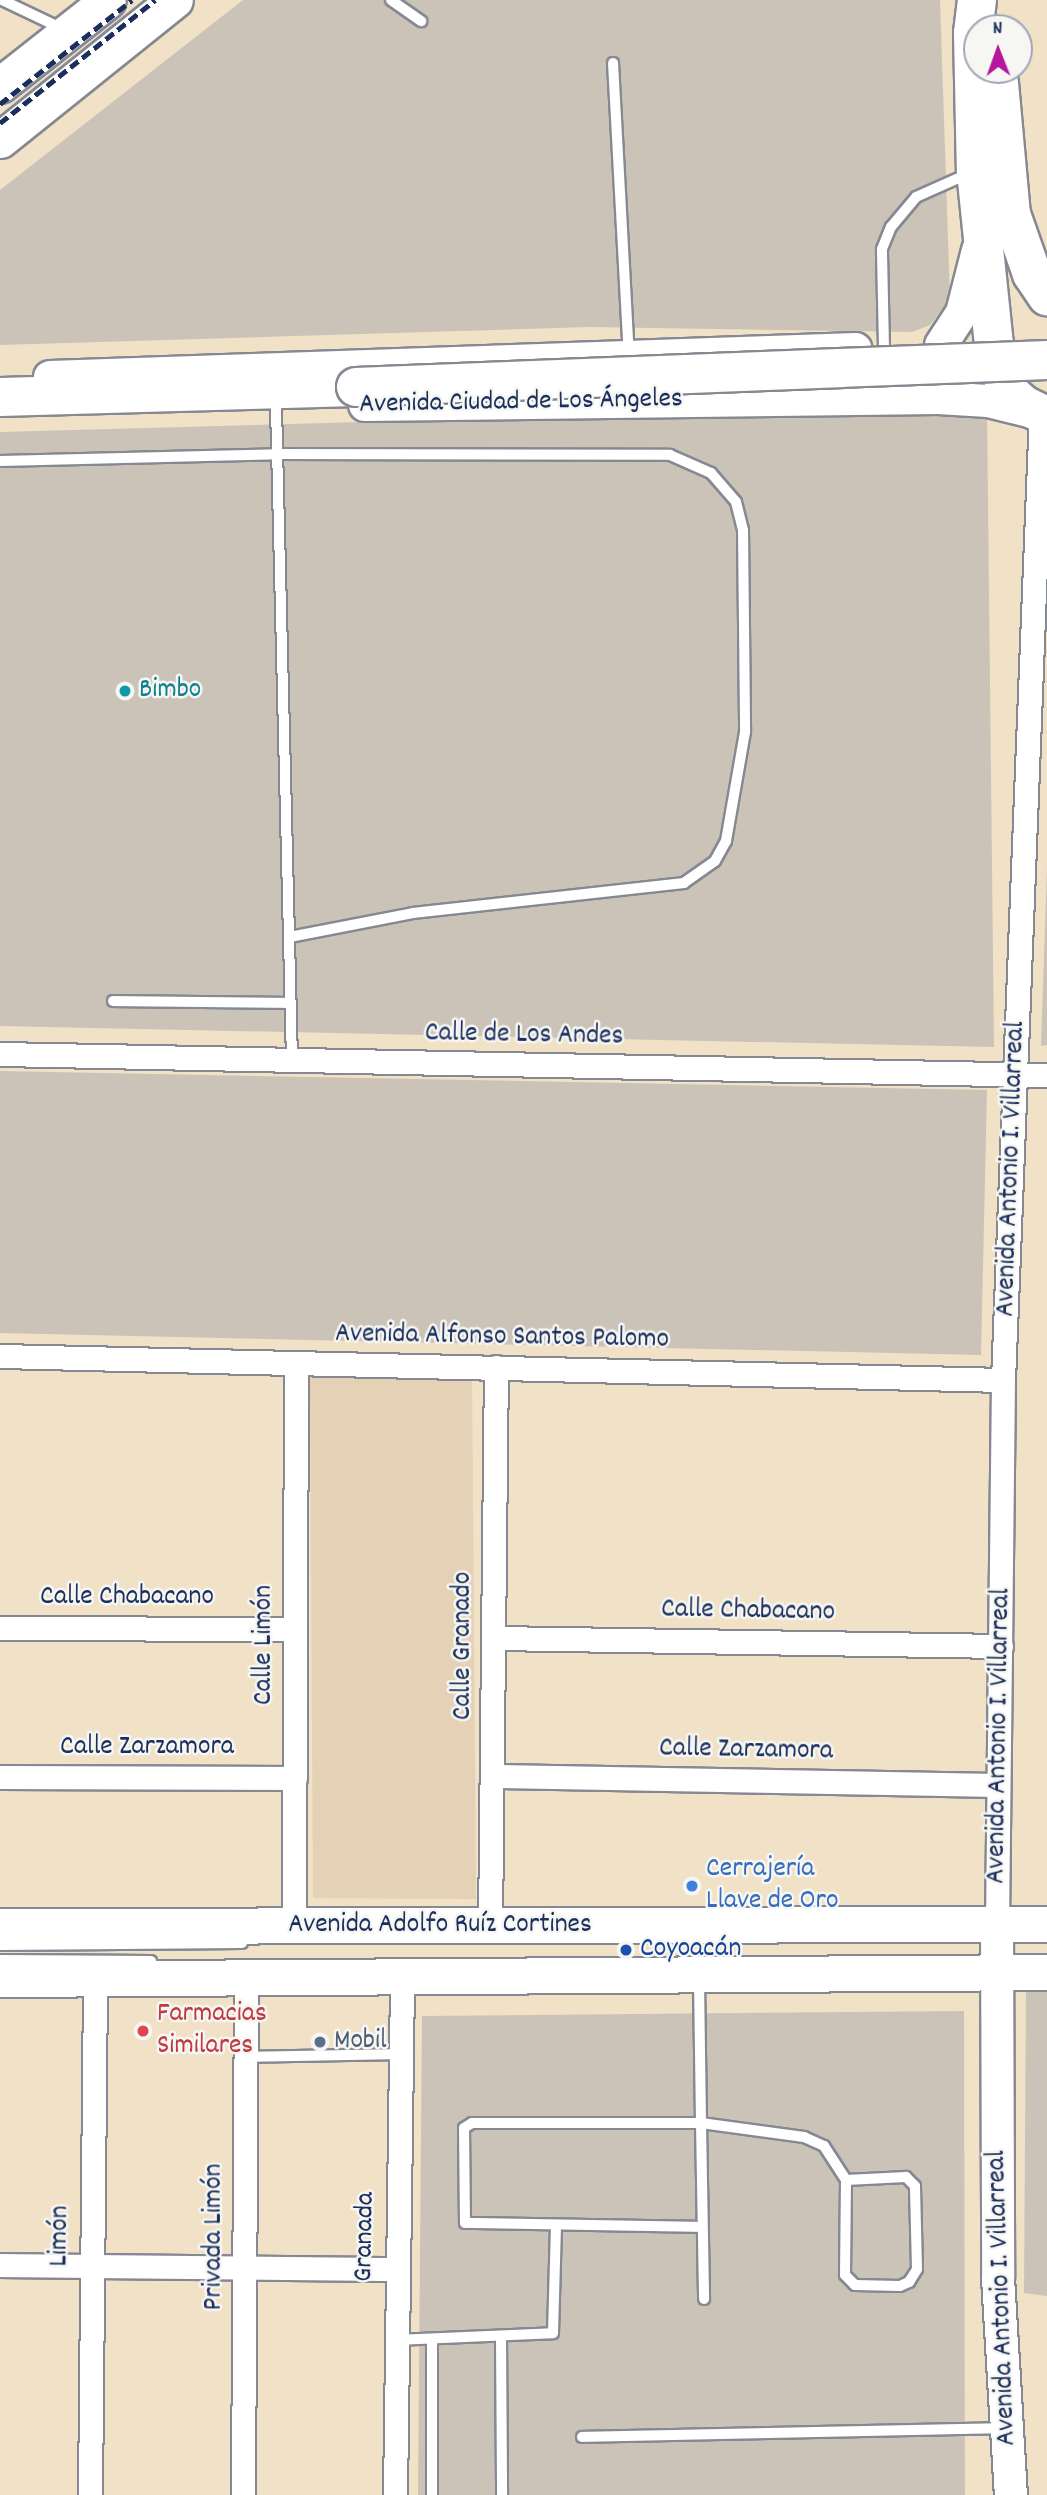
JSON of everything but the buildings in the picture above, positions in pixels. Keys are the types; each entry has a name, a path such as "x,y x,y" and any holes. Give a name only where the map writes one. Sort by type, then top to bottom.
{"highway":[{"path":"977,0 973,33 990,167 1032,274 1047,296"},
{"path":"997,84 981,237 994,344 1006,389 1045,410"},
{"path":"0,397 356,387 1047,360"}],"main road":[{"path":"0,85 108,0"},
{"path":"0,140 176,0"},
{"path":"942,345 962,313 981,237"},
{"name":"Avenida Ciudad de Los Ángeles","path":"0,379 1022,342 1047,352"},
{"name":"Avenida Ciudad de Los Ángeles","path":"0,413 276,406 938,397 1045,410"},
{"name":"Avenida Adolfo Ruíz Cortines","path":"0,1979 402,1979 692,1969 998,1946 1047,1924"},
{"name":"Avenida Adolfo Ruíz Cortines","path":"0,1926 490,1926 998,1946"},
{"path":"998,1946 1047,1972"},
{"name":"Avenida Antonio I. Villarreal","path":"998,1946 998,2278 1011,2495"}],"street":[{"name":"Avenida Antonio I. Villarreal","path":"998,1946 1003,1380 1045,410"},
{"name":"Calle de Los Andes","path":"0,1054 1047,1075"},
{"name":"Avenida Alfonso Santos Palomo","path":"0,1356 1003,1380"},
{"name":"Calle Limón","path":"294,1926 296,1364"},
{"name":"Calle Granado","path":"490,1926 496,1367"},
{"name":"Calle Chabacano","path":"0,1628 295,1629"},
{"name":"Calle Chabacano","path":"494,1637 1001,1646"},
{"name":"Calle Zarzamora","path":"493,1776 998,1785"},
{"name":"Calle Zarzamora","path":"0,1777 295,1778"},
{"name":"Limón","path":"90,2495 90,2267 95,1979"},
{"name":"Privada Limón","path":"243,2495 246,1979"},
{"name":"Granada","path":"395,2495 395,2269 398,2054 402,1979"},
{"path":"0,2265 395,2269"}],"lane":[{"path":"2,0 69,32"},
{"path":"391,0 421,21"},
{"path":"613,64 629,355"},
{"path":"884,348 882,250 891,227 916,197 990,167"},
{"path":"276,406 292,1061"},
{"path":"0,461 278,454 670,455 711,473 736,502 743,530 745,732 741,768 726,841 700,875 684,883 646,889 413,913 289,937"},
{"path":"113,1001 290,1003"},
{"path":"0,1945 250,1943"},
{"path":"998,1946 1047,1960"},
{"path":"0,1960 168,1961"},
{"path":"692,1969 701,2123 704,2299"},
{"path":"245,2057 398,2054"},
{"path":"702,2227 555,2227 466,2222 462,2132 468,2123 701,2123 815,2140 846,2180 845,2275 855,2284 900,2286 909,2282 916,2269 915,2186 906,2177 846,2180"},
{"path":"396,2340 502,2339 549,2335 555,2330 555,2227"},
{"path":"502,2339 502,2495"},
{"path":"432,2340 432,2495"},
{"path":"583,2437 1007,2428"}],"shaded area":[{"path":"243,0 940,0 950,299 930,325 912,332 589,327 0,345 0,190"},
{"path":"770,411 987,413 994,1047 0,1026 0,432"},
{"path":"1047,867 1047,1045 1041,1046"},
{"path":"0,1071 987,1090 981,1355 0,1333"},
{"path":"310,1377 472,1377 476,1899 313,1898"},
{"path":"1026,1991 1047,1991 1047,2296 1024,2293"},
{"path":"964,2011 965,2495 418,2495 422,2016"}],"railway":[{"path":"0,104 132,0"},
{"path":"0,123 155,0"}],"place":[{"name":"Bimbo","path":"125,691"},
{"name":"Cerrajería Llave de Oro","path":"692,1886"},
{"name":"Coyoacán","path":"626,1950"},
{"name":"Farmacias Similares","path":"143,2031"},
{"name":"Mobil","path":"320,2042"}]}
